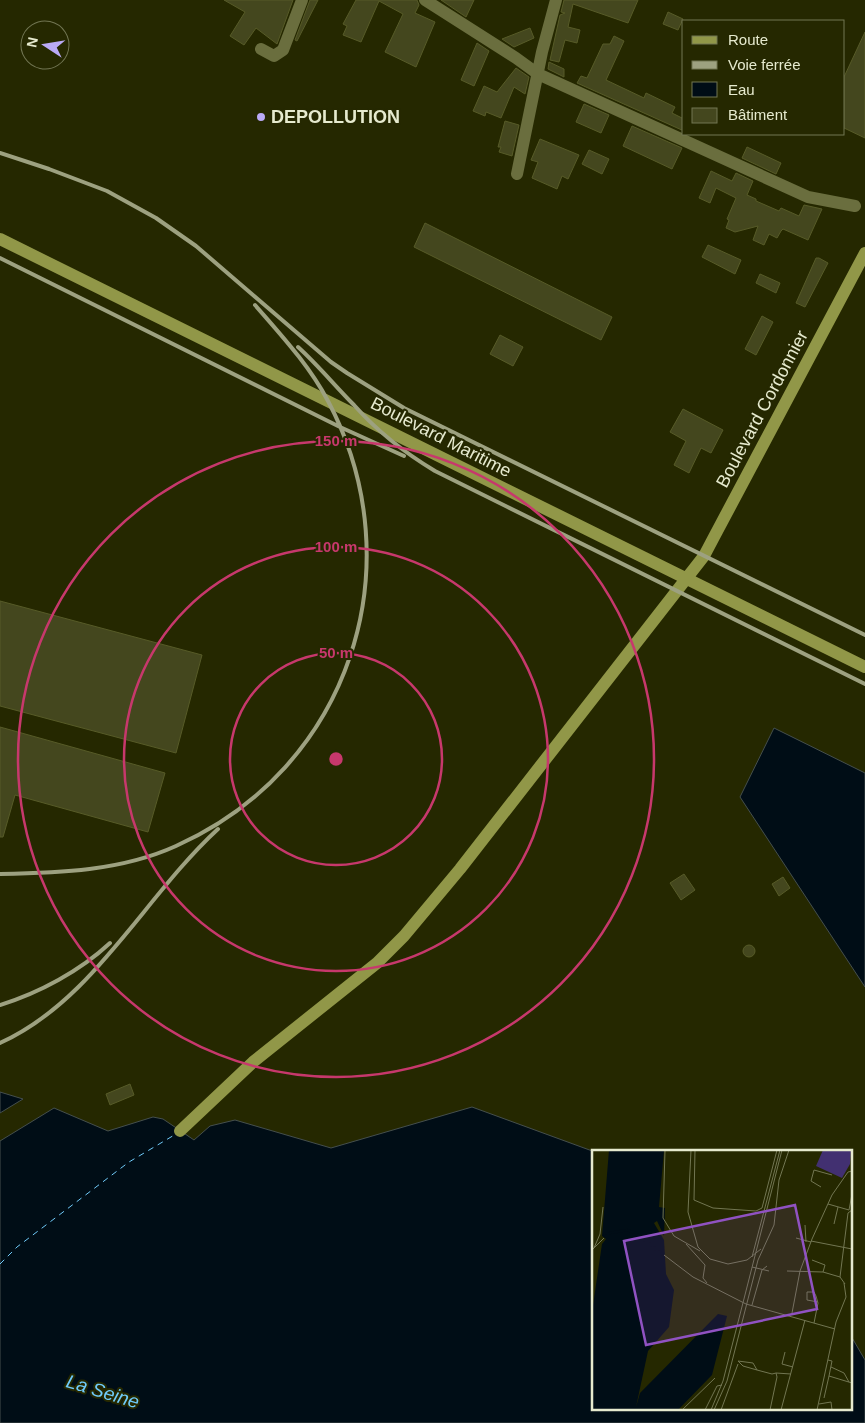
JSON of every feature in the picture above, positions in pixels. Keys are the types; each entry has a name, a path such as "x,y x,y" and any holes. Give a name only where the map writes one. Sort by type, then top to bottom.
{"street":[{"path":"261,49 274,56 283,50 302,0"},
{"path":"425,0 538,74 808,197 855,206"},
{"path":"518,174 538,74 556,0"},
{"name":"Boulevard Maritime","path":"0,239 865,667"},
{"name":"Boulevard Cordonnier","path":"180,1132 253,1062 377,963 404,936 460,869 686,580 711,544 865,253"}],"water":[{"path":"774,728 865,773 865,987 740,797"},
{"path":"0,1092 23,1099 0,1113"},
{"name":"La Seine","path":"472,1107 592,1151 592,1410 852,1410 852,1338 865,1360 865,1423 0,1423 0,1141 54,1108 108,1131 153,1117 163,1119 194,1140 210,1126 235,1120 331,1148"}],"building":[{"path":"224,0 293,0 277,44 256,28 244,45 230,36 245,12"},
{"path":"310,0 318,0 297,41 295,40"},
{"path":"356,0 417,0 419,5 415,13 435,22 416,67 385,52 403,14 379,1 361,42 343,35 347,26 343,24"},
{"path":"441,0 474,0 466,17"},
{"path":"564,0 638,0 628,23 573,4 568,27 580,30 577,43 565,40 559,62 550,60 560,15 565,13 561,12"},
{"path":"668,12 683,19 678,30 663,24"},
{"path":"530,28 534,38 514,47 502,39"},
{"path":"865,32 865,138 845,128 845,75"},
{"path":"614,36 624,41 606,80 644,98 646,93 675,107 672,113 682,118 682,130 577,83 581,76 587,78 603,44 610,44"},
{"path":"477,43 489,51 474,86 461,80"},
{"path":"549,62 564,69 564,77 548,69"},
{"path":"516,68 529,77 525,94 514,87 501,118 486,112 485,116 473,111 484,86 497,92"},
{"path":"584,104 609,115 601,133 576,122"},
{"path":"505,121 519,125 512,156 499,152 501,147 498,147"},
{"path":"632,126 682,148 672,169 623,146"},
{"path":"540,139 579,155 568,179 562,176 557,189 532,178 538,162 531,160"},
{"path":"747,147 781,163 776,174 742,158"},
{"path":"589,150 609,159 602,174 582,164"},
{"path":"711,171 732,181 736,173 753,181 747,195 779,211 781,208 799,216 804,205 822,209 808,240 783,229 777,238 769,234 764,245 753,240 758,226 735,232 726,228 729,220 727,219 736,198 716,188 710,203 699,198"},
{"path":"425,223 612,317 601,340 414,247"},
{"path":"708,245 741,260 735,274 702,257"},
{"path":"816,258 828,263 805,307 796,303"},
{"path":"760,274 780,283 776,293 756,283"},
{"path":"762,316 773,322 756,355 745,349"},
{"path":"500,335 523,347 513,366 490,354"},
{"path":"683,409 723,430 711,453 701,448 689,473 674,465 686,441 670,432"},
{"path":"0,601 202,655 176,753 0,706"},
{"path":"0,727 165,773 148,832 15,795 3,837 0,837"},
{"path":"684,874 695,890 681,900 670,883"},
{"path":"783,877 790,888 779,896 772,884"},
{"path":"747,945 751,945 755,951 751,957 747,957 743,953 743,949"},
{"path":"130,1084 134,1095 110,1105 106,1094"}],"ferry route":[{"path":"0,1264 17,1247 129,1162 176,1134"}],"railway":[{"path":"0,153 107,191 156,218 196,246 331,362 404,408 865,635"},
{"path":"0,258 340,427 404,456"},
{"path":"0,874 90,869 134,861 176,846 236,812 285,767 323,715 350,657 364,594 366,530 354,465 328,401 312,375 255,305"},
{"path":"298,347 382,433 435,471 865,684"},
{"path":"0,1043 33,1025 63,1001 90,975 191,856 218,829"},
{"path":"0,1005 58,980 86,963 110,943"}],"place":[{"name":"DEPOLLUTION","path":"261,117"}]}
